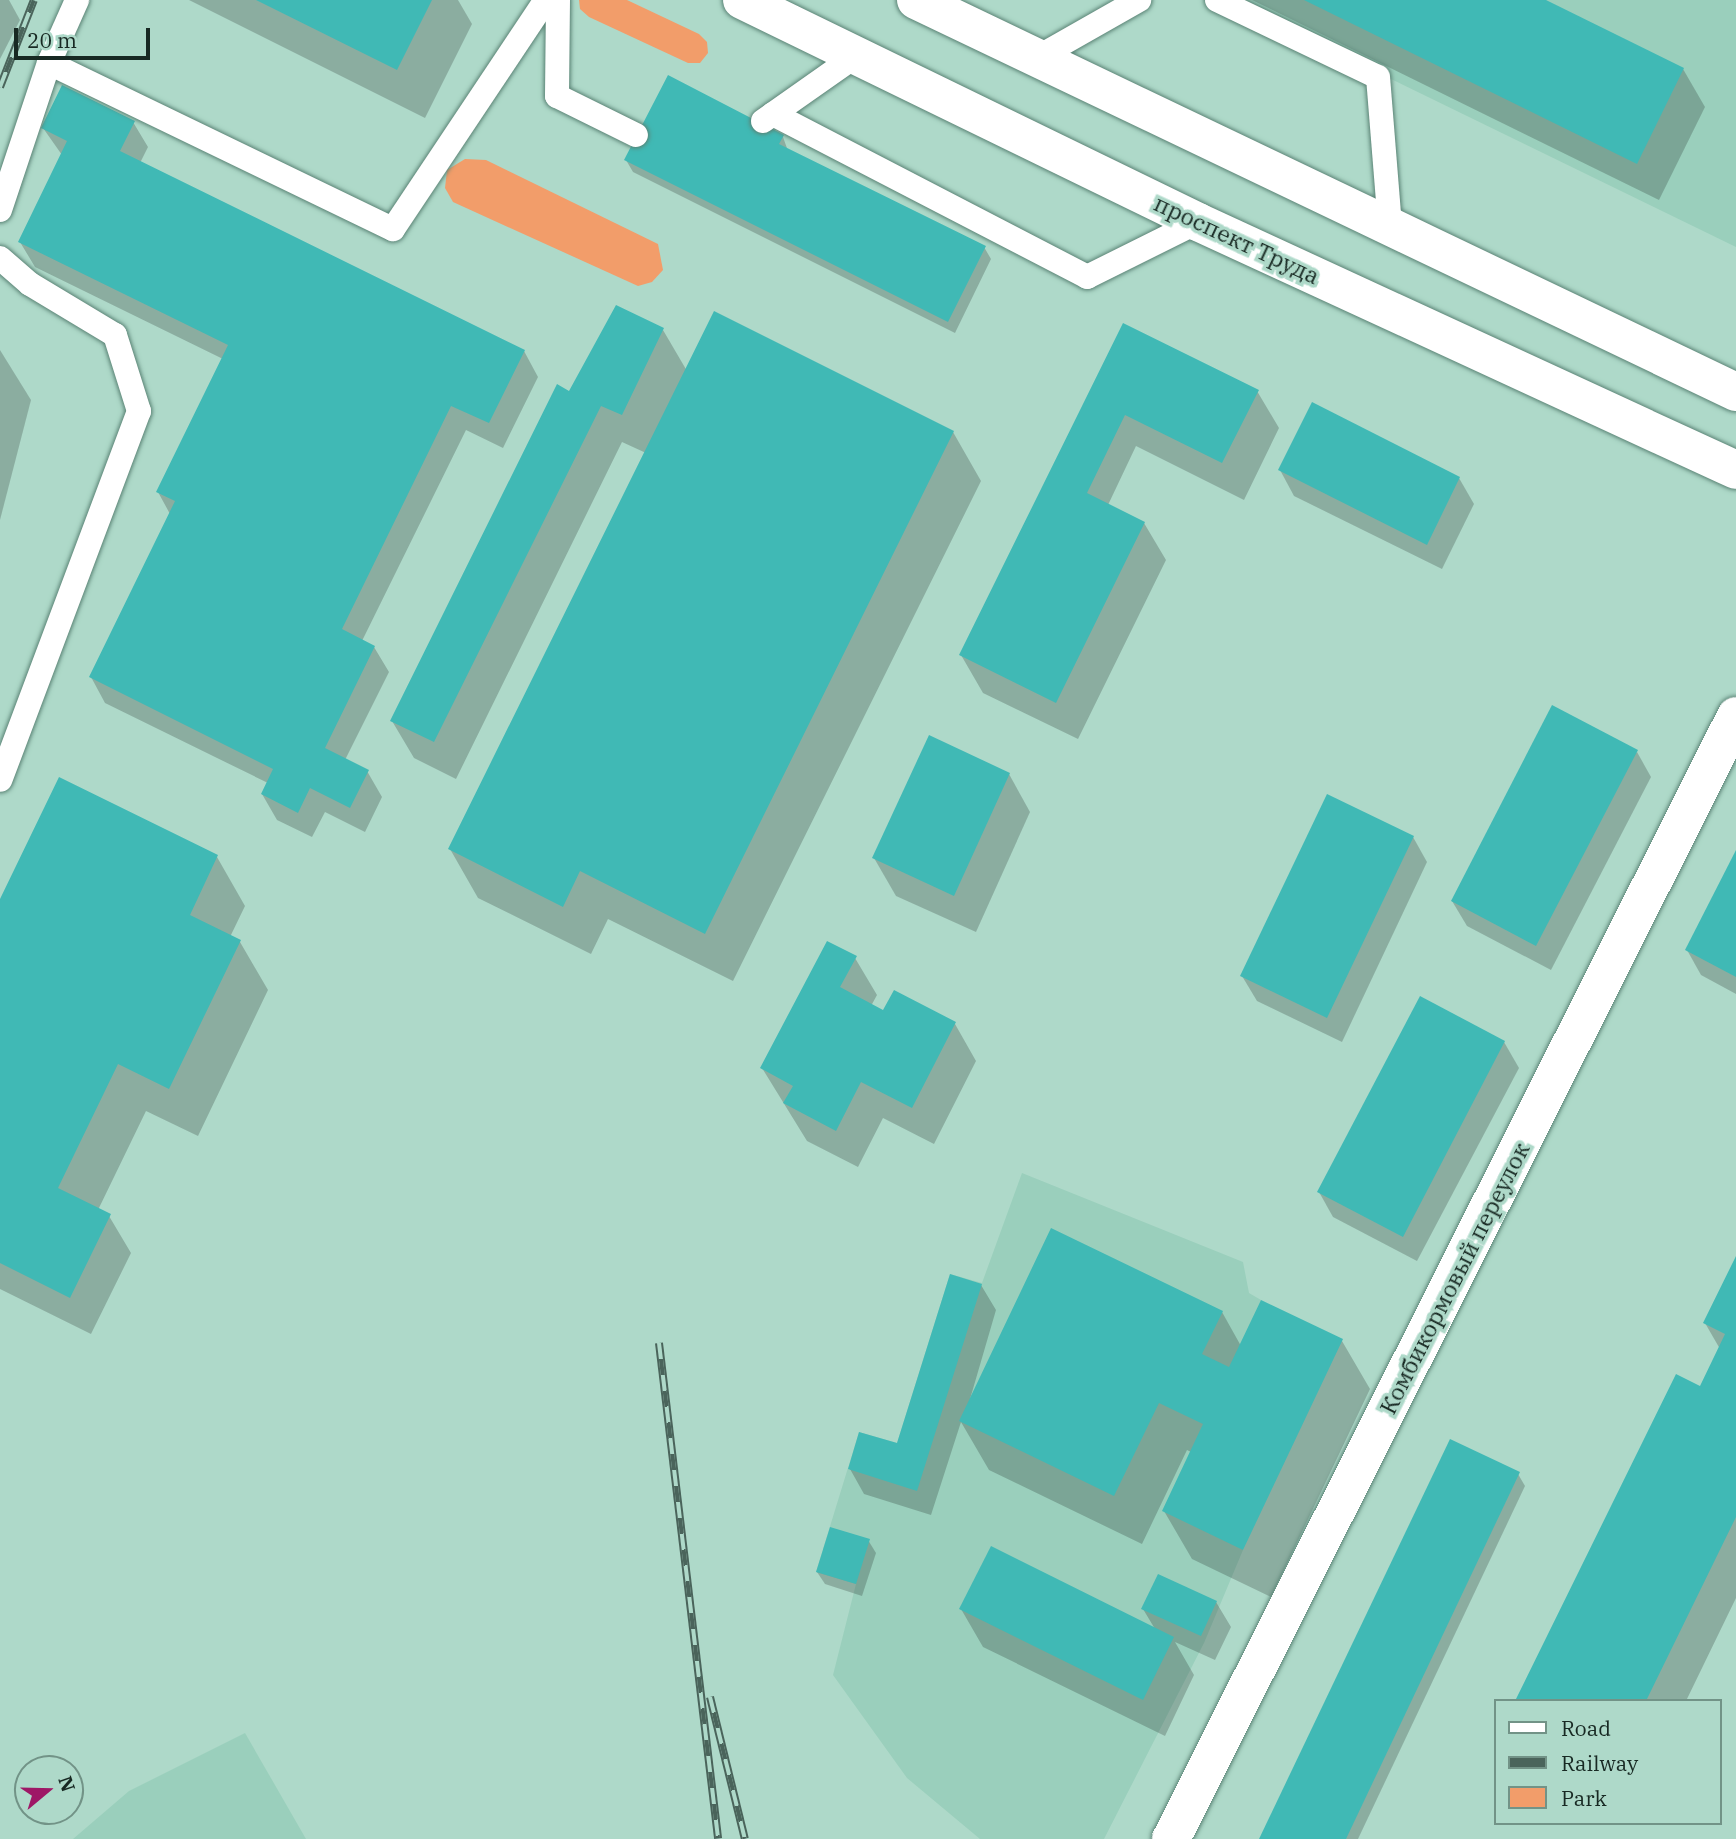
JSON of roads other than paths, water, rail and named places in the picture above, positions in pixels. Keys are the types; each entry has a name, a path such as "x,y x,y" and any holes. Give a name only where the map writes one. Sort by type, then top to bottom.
{"main road":[{"name":"проспект Труда","path":"742,0 1198,222 1736,470"},
{"path":"916,0 1736,392"},
{"name":"Комбикормовый переулок","path":"1171,1839 1736,716"}],"lane":[{"path":"0,210 49,63 77,0"},
{"path":"49,63 393,229 546,0"},
{"path":"558,0 557,96 636,135"},
{"path":"1035,59 1139,0"},
{"path":"1217,0 1378,77 1390,228"},
{"path":"857,55 766,119 1087,277 1198,222"},
{"path":"0,258 30,284 115,335 139,411 0,780"}],"railway":[{"path":"0,87 34,0"},
{"path":"659,1343 718,1839"},
{"path":"710,1697 745,1839"}]}
